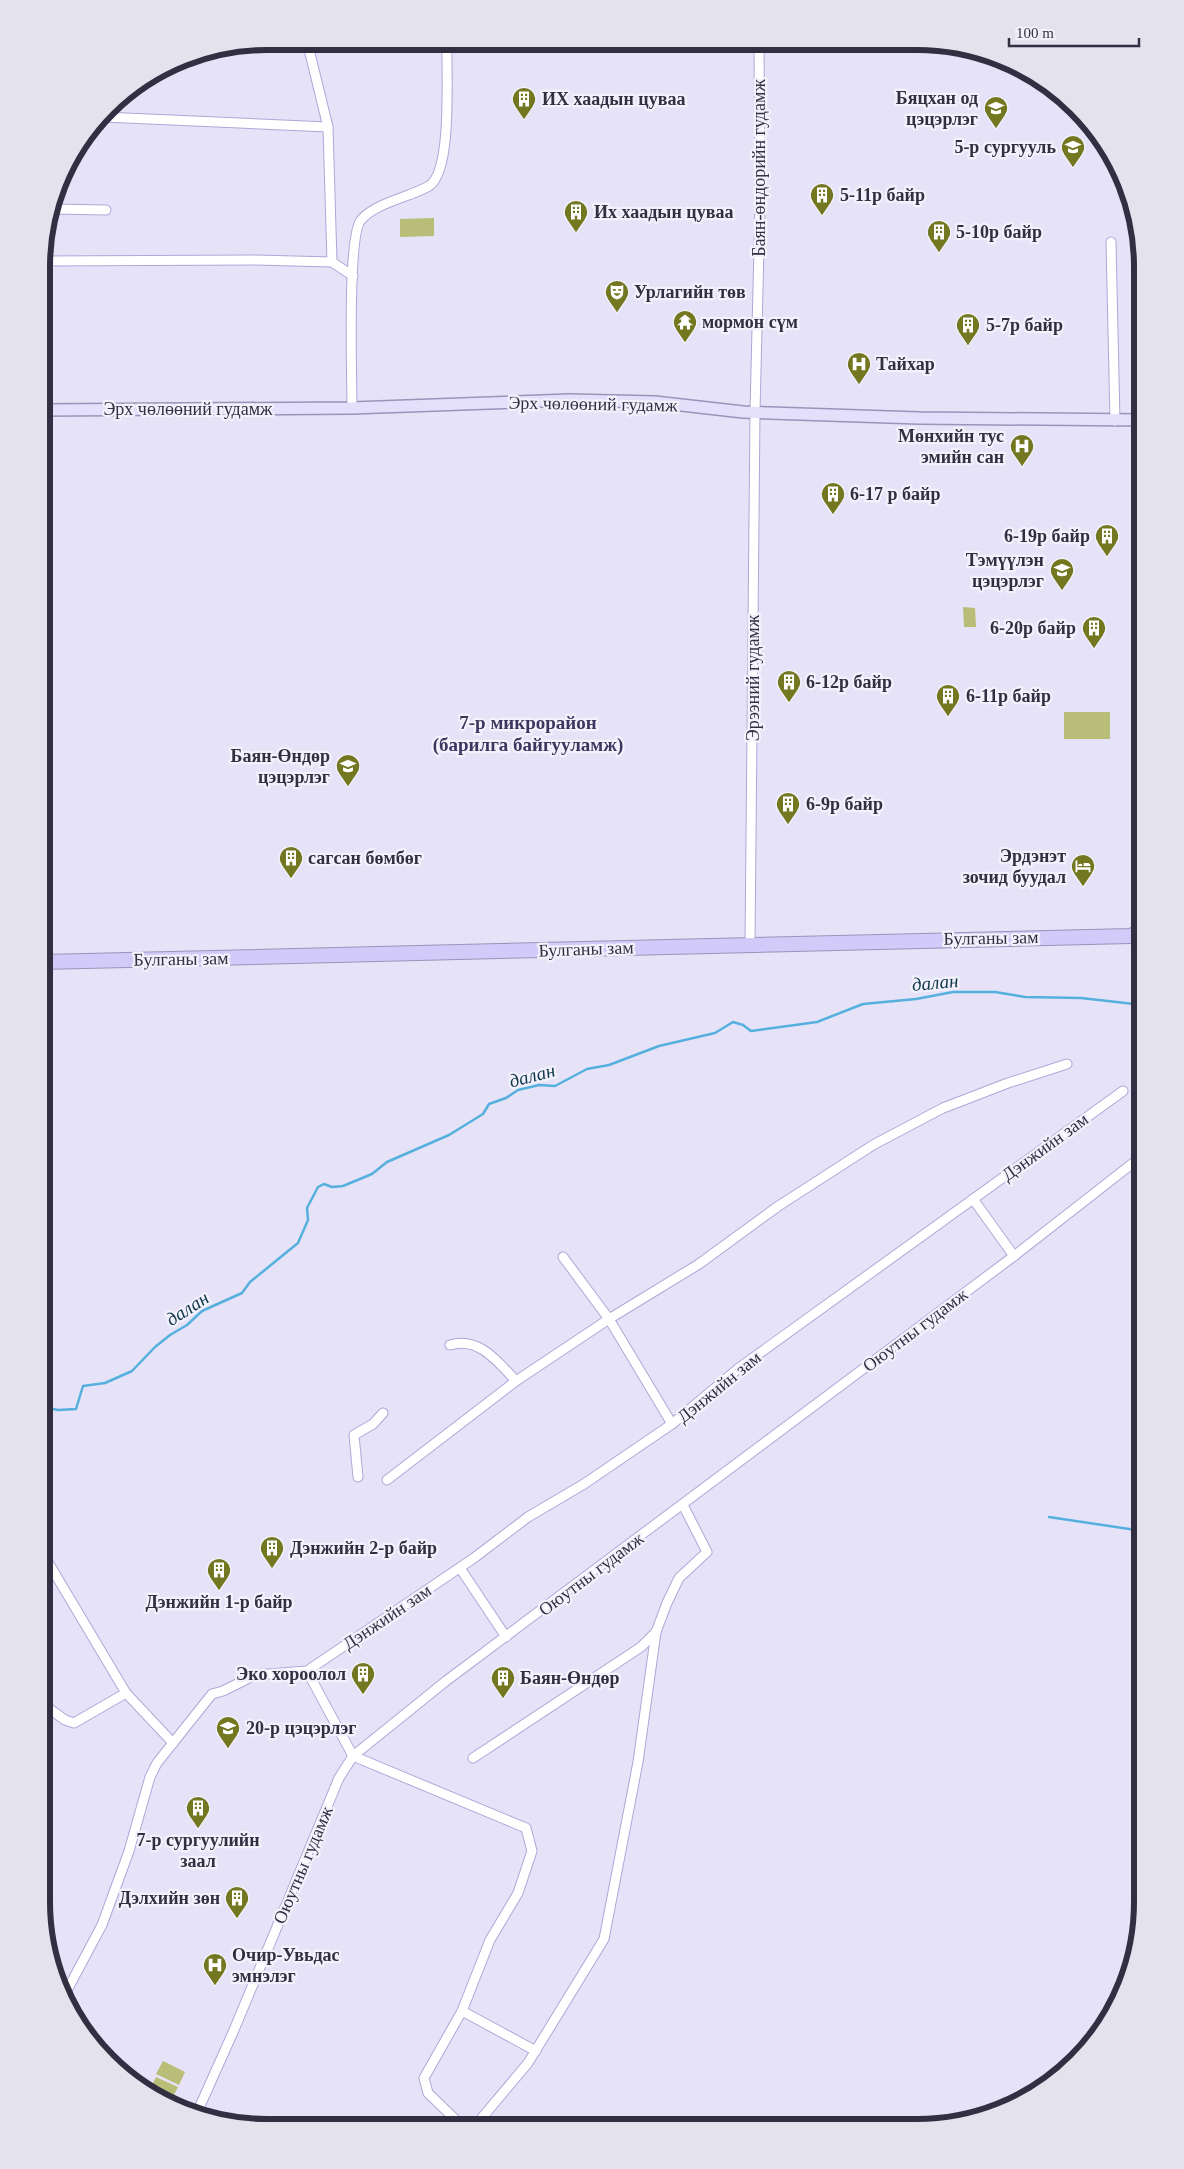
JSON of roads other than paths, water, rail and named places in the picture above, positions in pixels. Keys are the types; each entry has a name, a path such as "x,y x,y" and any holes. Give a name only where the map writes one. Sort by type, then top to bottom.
{"highway":[{"name":"Булганы зам","path":"50,962 1134,936"}],"main road":[{"name":"Эрх чөлөөний гудамж","path":"50,410 352,408 569,400 655,402 755,412 919,418 1134,420"}],"street":[{"path":"309,50 328,126 332,262"},
{"path":"352,408 353,243 355,232 361,220 374,210 430,185 440,170 445,140 447,50"},
{"name":"Баян-өндорийн гудамж","path":"755,412 760,206 759,50"},
{"path":"110,117 328,126"},
{"path":"58,209 106,210"},
{"path":"1111,242 1116,421"},
{"path":"50,262 256,260 332,262 353,276"},
{"name":"Эрээний гудамж","path":"750,944 755,412"},
{"path":"387,1480 516,1381 699,1264 777,1207 873,1145 943,1108 1008,1083 1067,1064"},
{"name":"Дэнжийн зам","path":"308,1671 460,1568 528,1517 584,1484 672,1424 740,1368 1123,1091"},
{"name":"Оюутны гудамж","path":"199,2108 234,2030 339,1778 353,1756 446,1682 1014,1256 1134,1162"},
{"path":"973,1199 1014,1256"},
{"path":"563,1257 609,1320 672,1424"},
{"path":"450,1345 456,1343 476,1346 491,1353 516,1381"},
{"path":"358,1477 354,1435 373,1424 383,1413"},
{"path":"481,2119 528,2063 604,1939 638,1762 656,1632 679,1578 707,1552 683,1505"},
{"path":"50,1565 126,1693 173,1744"},
{"path":"460,1568 506,1637"},
{"path":"473,1758 641,1647 656,1632"},
{"path":"68,1988 102,1925 129,1851 150,1778 157,1763 212,1694 223,1691 255,1675 308,1671 353,1756 526,1828 532,1851 518,1893 490,1940 462,2011 424,2078 428,2093 454,2119"},
{"path":"50,1709 65,1720 74,1723 126,1693"},
{"path":"462,2011 536,2051"}],"waterway":[{"name":"далан","path":"50,1408 76,1409 83,1386 105,1383 132,1371 155,1347 187,1325 202,1311 242,1293 250,1282 298,1243 308,1220 307,1208 318,1187 324,1184 332,1187 343,1186 372,1174 387,1162 449,1135 483,1114 489,1104 506,1098 518,1090 539,1085 555,1086 587,1069 609,1065 659,1046 715,1033 733,1022 743,1025 751,1031 817,1022 863,1004 916,999 953,992 995,992 1025,997 1081,998 1134,1004"},
{"path":"1049,1517 1134,1530"}],"place":[{"name":"ИХ хаадын цуваа","path":"524,120"},
{"name":"Бяцхан од цэцэрлэг","path":"996,129"},
{"name":"5-р сургууль","path":"1073,168"},
{"name":"5-11р байр","path":"822,216"},
{"name":"Их хаадын цуваа","path":"576,233"},
{"name":"5-10р байр","path":"939,253"},
{"name":"Урлагийн төв","path":"617,313"},
{"name":"мормон сүм","path":"685,343"},
{"name":"5-7р байр","path":"968,346"},
{"name":"Тайхар","path":"859,385"},
{"name":"Мөнхийн тус эмийн сан","path":"1022,467"},
{"name":"6-17 р байр","path":"833,515"},
{"name":"6-19р байр","path":"1107,557"},
{"name":"Тэмүүлэн цэцэрлэг","path":"1062,591"},
{"name":"6-20р байр","path":"1094,649"},
{"name":"6-12р байр","path":"789,703"},
{"name":"6-11р байр","path":"948,717"},
{"name":"Баян-Өндөр цэцэрлэг","path":"348,787"},
{"name":"6-9р байр","path":"788,825"},
{"name":"сагсан бөмбөг","path":"291,879"},
{"name":"Эрдэнэт зочид буудал","path":"1083,887"},
{"name":"Дэнжийн 2-р байр","path":"272,1569"},
{"name":"Дэнжийн 1-р байр","path":"219,1591"},
{"name":"Эко хороолол","path":"363,1695"},
{"name":"Баян-Өндөр","path":"503,1699"},
{"name":"20-р цэцэрлэг","path":"228,1749"},
{"name":"7-р сургуулийн заал","path":"198,1829"},
{"name":"Дэлхийн зөн","path":"237,1919"},
{"name":"Oчир-Увьдас эмнэлэг","path":"215,1986"}],"district":[{"name":"7-р микрорайон (барилга байгууламж)","path":"528,733"}]}
